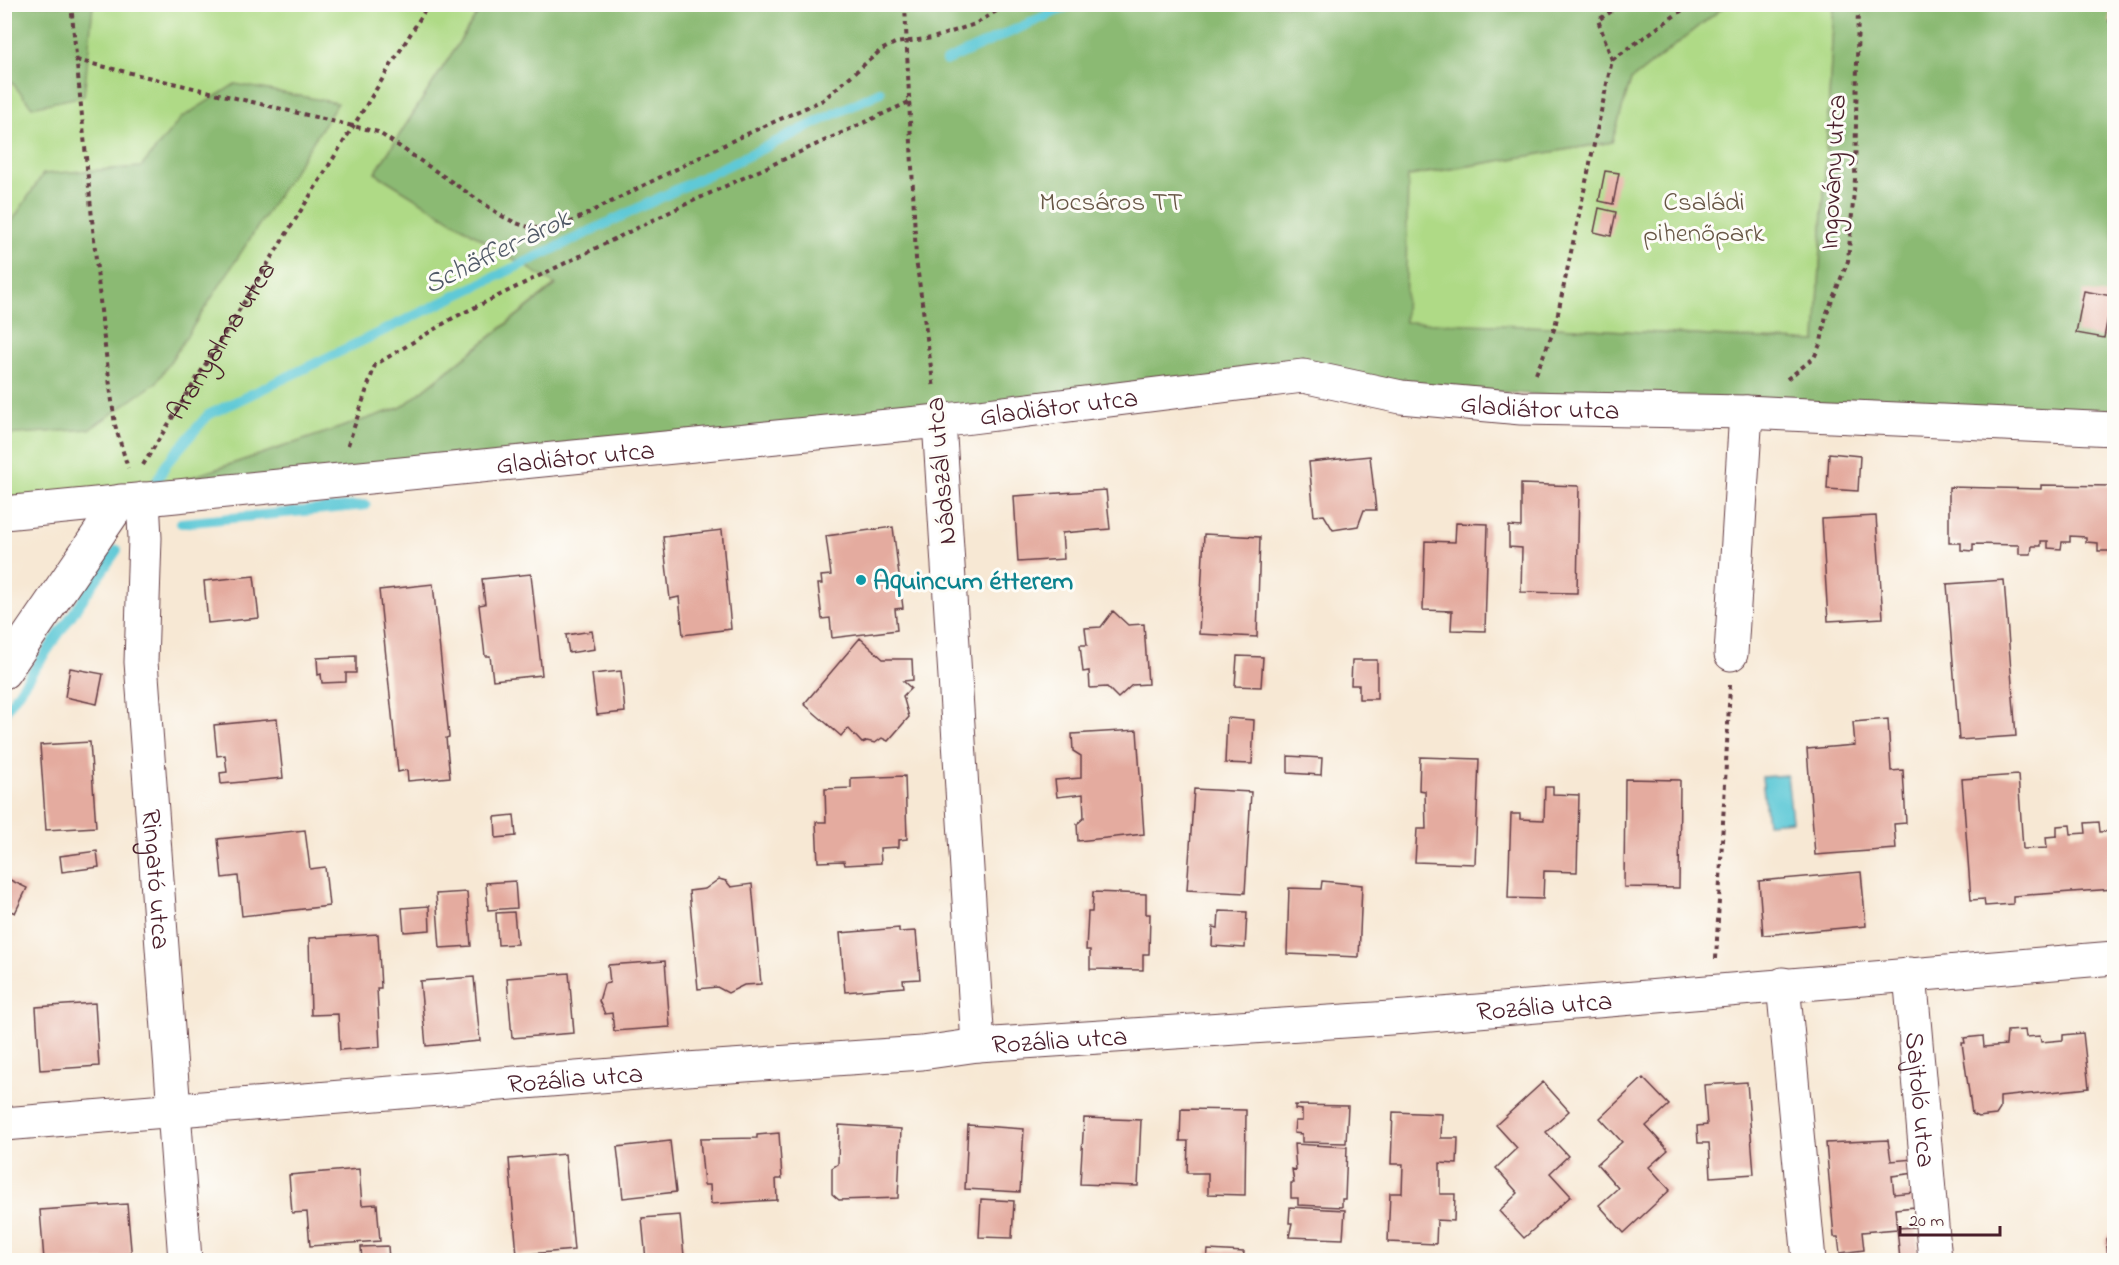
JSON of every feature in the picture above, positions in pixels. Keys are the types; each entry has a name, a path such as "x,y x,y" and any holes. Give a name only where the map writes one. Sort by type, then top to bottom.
{"street":[{"name":"Gladiátor utca","path":"4,513 132,494 336,480 939,421 1303,376 1401,397 1521,408 1746,412 2115,429"},
{"path":"1731,654 1746,412"},
{"name":"Nádszál utca","path":"939,421 978,1045"},
{"path":"4,672 132,494"},
{"name":"Ringató utca","path":"132,494 146,538 141,662 185,1260"},
{"name":"Rozália utca","path":"4,1124 687,1069 922,1053 978,1045 1395,1018 2115,958"},
{"name":"Sajtoló utca","path":"1910,975 1935,1260"},
{"path":"1783,984 1809,1260"}],"path":[{"path":"71,4 111,389 116,424 132,494"},
{"name":"Aranyalma utca","path":"132,494 429,4"},
{"name":"Nádszál utca","path":"905,4 916,259 939,421"},
{"path":"76,60 378,132 502,216 519,226 538,230 563,226 740,137 823,100 881,50 906,41 933,38 975,24 1008,4"},
{"path":"1521,408 1555,327 1612,60 1598,20 1623,4"},
{"path":"1612,60 1691,4"},
{"name":"Ingovány utca","path":"1746,412 1814,358 1821,342 1826,315 1848,261 1855,179 1858,4"},
{"path":"336,480 375,365 453,318 682,206 909,102"},
{"path":"1715,990 1731,654"}],"green space":[{"path":"4,5 93,5 84,96 32,107 5,74"},
{"path":"5,5 483,5 375,173 556,284 402,407 121,501 5,513"},
{"name":"Mocsáros TT","path":"483,5 1726,5 1631,80 1612,142 1408,176 1405,322 1555,327 1816,342 1834,5 2114,5 2114,429 1746,412 1303,376 121,501 402,407 556,285 375,173"},
{"name":"Családi pihenőpark","path":"1692,5 1410,176 1611,142 1631,80 1726,5 1834,5 1816,342 1555,327 1405,323 939,421"},
{"path":"235,84 338,103 157,382 90,429 5,435 5,232 43,174 141,167 181,118"}],"water":[{"path":"1787,775 1792,821 1767,823 1762,777"}],"building":[{"path":"2110,7 2114,8 2114,22 2109,22"},
{"path":"1605,171 1619,173 1613,204 1599,201"},
{"path":"1599,208 1616,212 1611,236 1594,232"},
{"path":"2084,291 2112,296 2104,338 2076,333"},
{"path":"1829,453 1860,456 1858,491 1827,489"},
{"path":"1370,456 1376,510 1364,510 1358,526 1333,530 1324,515 1314,516 1309,462"},
{"path":"1521,484 1579,486 1577,593 1521,592 1522,548 1509,547 1509,526 1521,527"},
{"path":"2041,485 2114,486 2114,543 2110,543 2110,551 2098,551 2098,543 2086,542 2086,537 2070,536 2070,542 2062,542 2061,549 2048,548 2048,541 2041,541 2041,546 2032,546 2031,554 2019,554 2019,545 1973,544 1973,551 1961,550 1961,543 1949,543 1949,487 2041,489"},
{"path":"1106,490 1110,529 1062,533 1064,559 1018,562 1014,496"},
{"path":"1876,516 1883,618 1828,621 1822,519"},
{"path":"1456,523 1488,524 1485,631 1451,630 1452,611 1423,610 1425,541 1455,542"},
{"name":"Aquincum étterem","path":"893,527 903,608 895,609 897,630 832,638 830,618 822,619 818,584 822,584 821,576 831,575 826,536"},
{"path":"722,530 731,629 683,635 679,597 670,599 663,537"},
{"path":"1204,534 1260,537 1257,637 1199,634"},
{"path":"531,574 542,675 493,680 490,656 485,656 479,605 485,604 482,579"},
{"path":"254,576 259,618 208,623 204,581"},
{"path":"2004,580 2016,736 1959,740 1947,584"},
{"path":"433,584 449,737 446,738 450,777 408,781 407,770 398,772 379,590"},
{"path":"1113,611 1128,625 1144,624 1148,684 1132,685 1118,698 1107,687 1090,688 1089,671 1083,672 1080,645 1087,645 1085,628 1101,627"},
{"path":"592,631 595,649 569,653 566,635"},
{"path":"860,638 883,659 912,659 913,680 903,681 911,688 903,696 909,717 888,741 882,738 875,743 867,741 862,743 848,728 841,736 804,704"},
{"path":"356,656 356,673 346,673 346,682 322,683 321,674 318,675 317,658"},
{"path":"1237,656 1263,657 1261,687 1235,686"},
{"path":"1352,660 1377,660 1377,699 1359,699 1359,685 1351,685"},
{"path":"70,668 103,674 97,704 65,697"},
{"path":"621,671 625,712 597,715 592,674"},
{"path":"1227,718 1254,720 1252,764 1225,763"},
{"path":"277,719 283,778 221,784 220,773 227,772 225,755 217,756 214,725"},
{"path":"1888,719 1891,771 1903,770 1906,823 1894,824 1896,849 1815,855 1807,749 1855,745 1853,722"},
{"path":"1137,730 1144,834 1078,841 1077,824 1084,818 1083,794 1057,797 1055,780 1081,778 1081,756 1073,751 1072,734"},
{"path":"90,742 96,827 46,830 40,745"},
{"path":"1288,756 1322,758 1321,775 1288,773"},
{"path":"1420,757 1479,759 1475,864 1415,862 1417,829 1426,829 1425,791 1419,790"},
{"path":"2018,775 2023,849 2047,848 2046,837 2057,836 2057,826 2070,825 2071,834 2086,833 2085,823 2099,822 2100,832 2114,831 2114,889 2013,896 2013,904 1985,906 1984,899 1971,900 1962,779"},
{"path":"905,776 907,839 899,840 899,847 880,848 881,863 845,865 844,861 818,862 816,822 826,822 825,789 851,788 851,778"},
{"path":"1625,779 1680,780 1679,888 1624,887"},
{"path":"1545,787 1553,787 1553,794 1579,795 1577,872 1544,871 1543,899 1508,898 1511,814 1520,814 1520,819 1544,820"},
{"path":"1194,789 1251,792 1245,893 1187,890"},
{"path":"514,815 516,836 496,838 495,817"},
{"path":"305,830 310,869 325,867 329,906 242,916 238,876 222,878 218,839"},
{"path":"97,851 99,867 62,872 60,856"},
{"path":"1861,872 1866,926 1763,935 1759,881"},
{"path":"4,877 27,888 15,913 4,908"},
{"path":"719,879 726,881 731,887 752,884 761,984 744,985 728,993 717,987 698,989 689,891 705,889"},
{"path":"515,881 517,908 488,910 486,883"},
{"path":"1322,881 1362,885 1359,957 1287,954 1289,888 1321,889"},
{"path":"467,892 471,946 440,948 436,894"},
{"path":"1093,892 1146,894 1146,914 1150,914 1149,954 1143,954 1143,970 1090,969 1090,950 1086,950 1088,912 1092,912"},
{"path":"429,906 430,930 404,932 402,908"},
{"path":"1219,911 1247,912 1245,948 1212,946 1213,927 1218,928"},
{"path":"514,912 517,944 498,945 496,913"},
{"path":"899,928 899,932 916,931 920,979 903,980 904,987 845,992 840,933"},
{"path":"378,934 381,988 377,988 380,1047 340,1050 338,1014 311,1015 309,938"},
{"path":"665,961 670,1027 614,1031 612,1013 605,1014 599,1001 604,984 610,983 608,965"},
{"path":"569,973 574,1033 512,1038 507,978"},
{"path":"474,977 480,1041 426,1046 420,981"},
{"path":"95,1003 99,1066 40,1070 36,1007"},
{"path":"2025,1030 2026,1037 2040,1036 2041,1042 2063,1040 2063,1035 2083,1033 2089,1088 2000,1097 2000,1109 1996,1115 1978,1117 1972,1114 1962,1043 1965,1043 1964,1038 1983,1036 1984,1047 2006,1045 2007,1031"},
{"path":"1643,1078 1669,1105 1646,1126 1668,1150 1649,1167 1670,1190 1624,1233 1599,1205 1618,1188 1597,1164 1622,1142 1600,1118"},
{"path":"1543,1082 1569,1111 1546,1132 1568,1156 1550,1173 1571,1196 1524,1238 1499,1211 1518,1193 1496,1168 1517,1148 1496,1125"},
{"path":"1747,1082 1754,1174 1711,1177 1709,1143 1698,1143 1697,1126 1707,1125 1704,1085"},
{"path":"1295,1105 1348,1106 1346,1143 1302,1142 1302,1134 1294,1133 1295,1121 1302,1121 1302,1110 1295,1109"},
{"path":"1181,1109 1246,1110 1245,1195 1208,1194 1208,1173 1187,1173 1188,1141 1180,1141"},
{"path":"1393,1112 1442,1114 1441,1138 1458,1138 1457,1164 1440,1163 1440,1194 1455,1194 1454,1221 1437,1220 1436,1244 1388,1242 1390,1193 1402,1193 1403,1164 1391,1164"},
{"path":"1084,1118 1141,1120 1138,1186 1080,1184"},
{"path":"839,1125 901,1129 898,1198 839,1200 832,1194 832,1168 838,1164"},
{"path":"968,1125 1024,1129 1020,1192 965,1189"},
{"path":"779,1133 782,1179 776,1179 777,1200 711,1204 710,1185 704,1185 700,1139 757,1138 757,1135"},
{"path":"1888,1140 1891,1161 1914,1159 1915,1173 1892,1176 1894,1194 1914,1192 1915,1207 1895,1209 1897,1229 1862,1232 1864,1250 1840,1253 1838,1237 1834,1237 1826,1143"},
{"path":"670,1141 676,1192 623,1198 617,1147"},
{"path":"1294,1144 1347,1147 1345,1199 1342,1199 1342,1207 1298,1205 1298,1198 1291,1198 1291,1183 1294,1183 1292,1169 1296,1170"},
{"path":"565,1154 574,1250 517,1255 509,1159"},
{"path":"359,1169 362,1205 377,1204 380,1241 310,1246 307,1212 292,1213 289,1175"},
{"path":"981,1199 1014,1201 1012,1238 979,1237"},
{"path":"127,1204 132,1260 44,1260 40,1210"},
{"path":"1290,1207 1345,1210 1343,1239 1289,1237 1292,1223 1289,1223"},
{"path":"680,1215 684,1256 646,1260 642,1218"},
{"path":"1916,1227 1919,1260 1900,1260 1897,1228"},
{"path":"2114,1228 2114,1260 2104,1260 2108,1256 2106,1239"},
{"path":"388,1246 389,1260 362,1260 361,1247"},
{"path":"1208,1250 1244,1252 1243,1260 1207,1260"}],"waterway":[{"name":"Schäffer-árok","path":"946,61 1072,4"},
{"name":"Schäffer-árok","path":"157,481 166,464 208,415 880,92"},
{"path":"181,523 366,505"},
{"name":"Schäffer-árok","path":"4,713 117,550"}],"place":[{"name":"Aquincum étterem","path":"861,580"}]}
